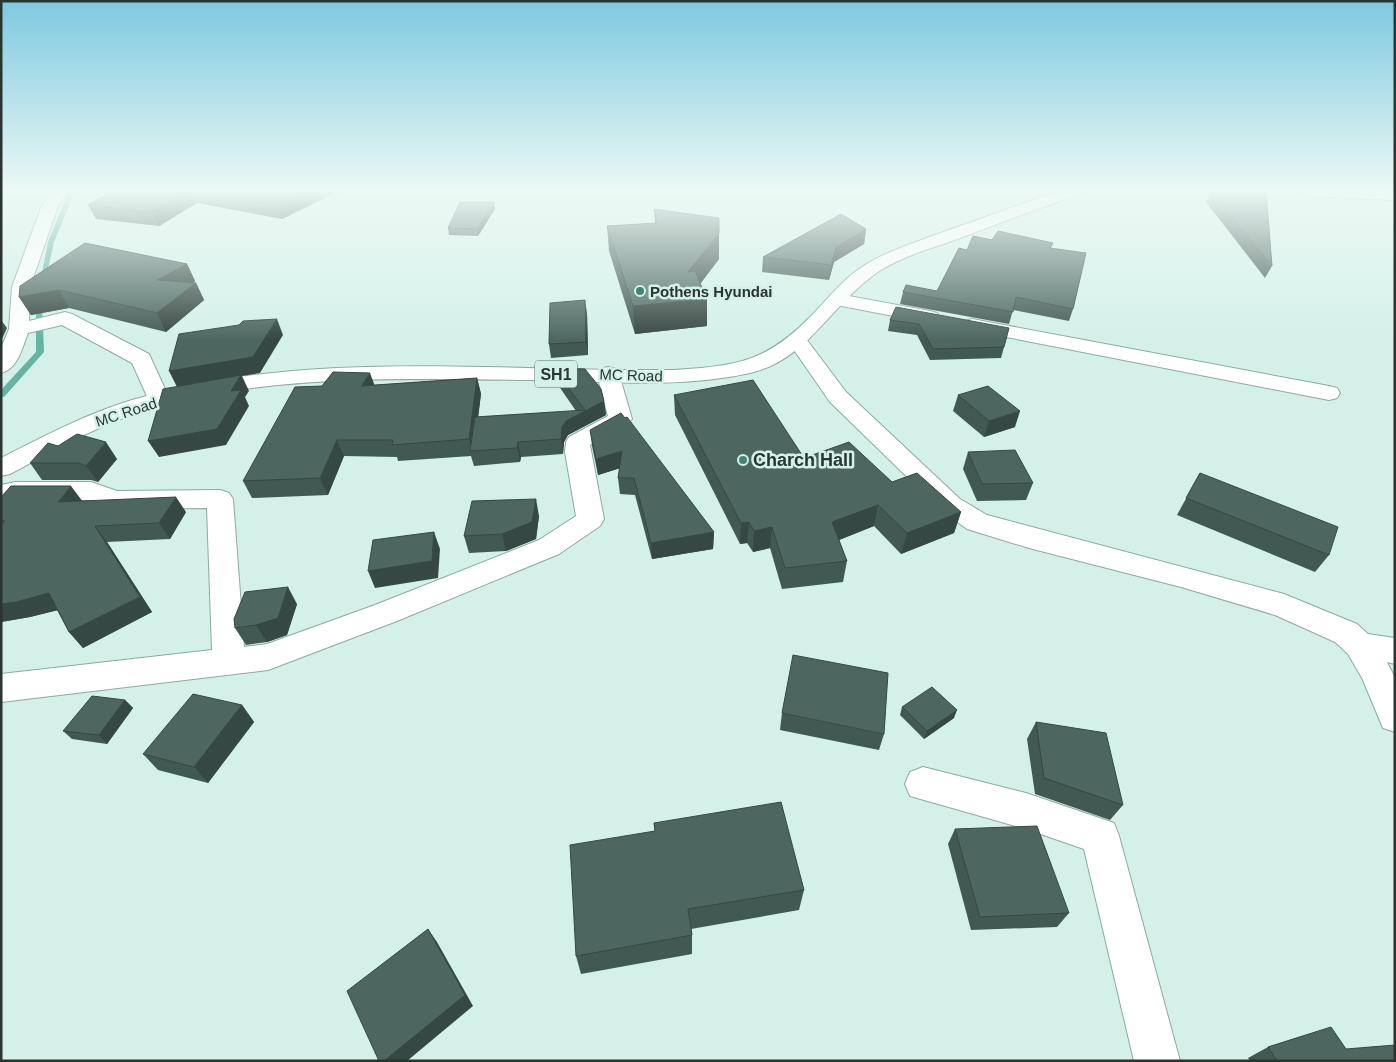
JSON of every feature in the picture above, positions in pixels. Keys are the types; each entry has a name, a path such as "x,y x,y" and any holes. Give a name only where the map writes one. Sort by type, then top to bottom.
{"street":[{"path":"1,367 8,358 19,329 21,287 37,241"},
{"name":"MC Road","path":"1,468 89,424 159,400 198,391 320,375 608,374 668,376 715,374 757,366 784,352 870,269 889,259 937,241"},
{"path":"838,300 1328,393"},
{"path":"19,329 64,318 141,359 159,400"},
{"path":"797,340 838,397 951,505 977,522 1029,538 1181,576 1284,606 1346,633 1359,646 1376,673 1395,717"},
{"path":"1,688 268,657 386,614 549,547 590,519 577,452 578,442 620,419 608,374"},
{"path":"1,494 15,491 91,491 115,500 220,499 229,662"},
{"path":"1359,646 1395,651"},
{"path":"923,784 1026,811 1100,836 1157,1061"}],"building":[{"path":"612,241 713,241 688,272 695,271 707,299 633,306"},
{"path":"793,241 847,241 836,247 831,265 763,257"},
{"path":"971,241 1042,241 1053,243 1050,248 1086,253 1073,309 1016,297 1013,312 903,292 906,285 937,291 959,248 967,250"},
{"path":"1251,241 1270,241 1272,266"},
{"path":"85,243 187,264 157,280 196,283 157,313 59,290 19,297 20,286"},
{"path":"585,300 586,342 549,344 550,303"},
{"path":"896,307 1009,328 1004,347 933,349 919,324 890,320"},
{"path":"277,319 253,357 169,371 179,334 239,325 243,321"},
{"path":"553,368 585,369 601,389 604,401 566,421 562,427 561,439 518,442 517,448 470,451 475,417 585,410"},
{"path":"333,372 370,373 361,386 477,378 469,439 392,445 393,440 337,440 320,478 243,481 295,387 322,386"},
{"path":"241,375 231,391 241,390 217,429 148,441 163,389"},
{"path":"753,380 804,458 849,442 892,482 917,473 961,512 907,533 878,505 832,522 847,561 785,568 772,527 754,531 749,522 741,523 674,395"},
{"path":"988,386 1020,411 989,421 958,395"},
{"path":"621,413 625,418 627,417 714,532 651,543 634,478 618,478 622,451 596,459 590,430"},
{"path":"77,434 106,442 86,466 79,463 30,463 48,443 58,446"},
{"path":"1015,450 1033,483 982,484 968,452"},
{"path":"1200,473 1338,527 1329,555 1186,498"},
{"path":"11,486 71,486 58,502 176,497 159,523 95,526 140,597 69,632 49,593 1,604 1,526 5,520 1,521 1,497"},
{"path":"536,499 532,522 502,534 464,536 472,501"},
{"path":"434,532 432,561 368,571 373,540"},
{"path":"288,587 278,618 256,625 235,628 234,619 245,592"},
{"path":"793,655 888,673 884,734 782,713"},
{"path":"932,687 957,710 927,731 902,707"},
{"path":"193,694 242,705 194,767 143,754"},
{"path":"92,696 125,700 99,735 63,731"},
{"path":"1036,722 1106,733 1123,805 1044,778"},
{"path":"781,802 804,890 688,909 692,935 576,956 570,845 655,831 654,823"},
{"path":"1037,826 1069,913 980,917 955,829"},
{"path":"428,929 465,995 384,1061 379,1061 347,991"},
{"path":"1331,1027 1346,1049 1395,1045 1395,1061 1277,1061 1268,1047"}],"waterway":[{"path":"42,282 52,241"},
{"path":"1,395 40,352 39,301"}],"place":[{"name":"Pothens Hyundai","path":"640,291"},
{"name":"Charch Hall","path":"743,460"}]}
